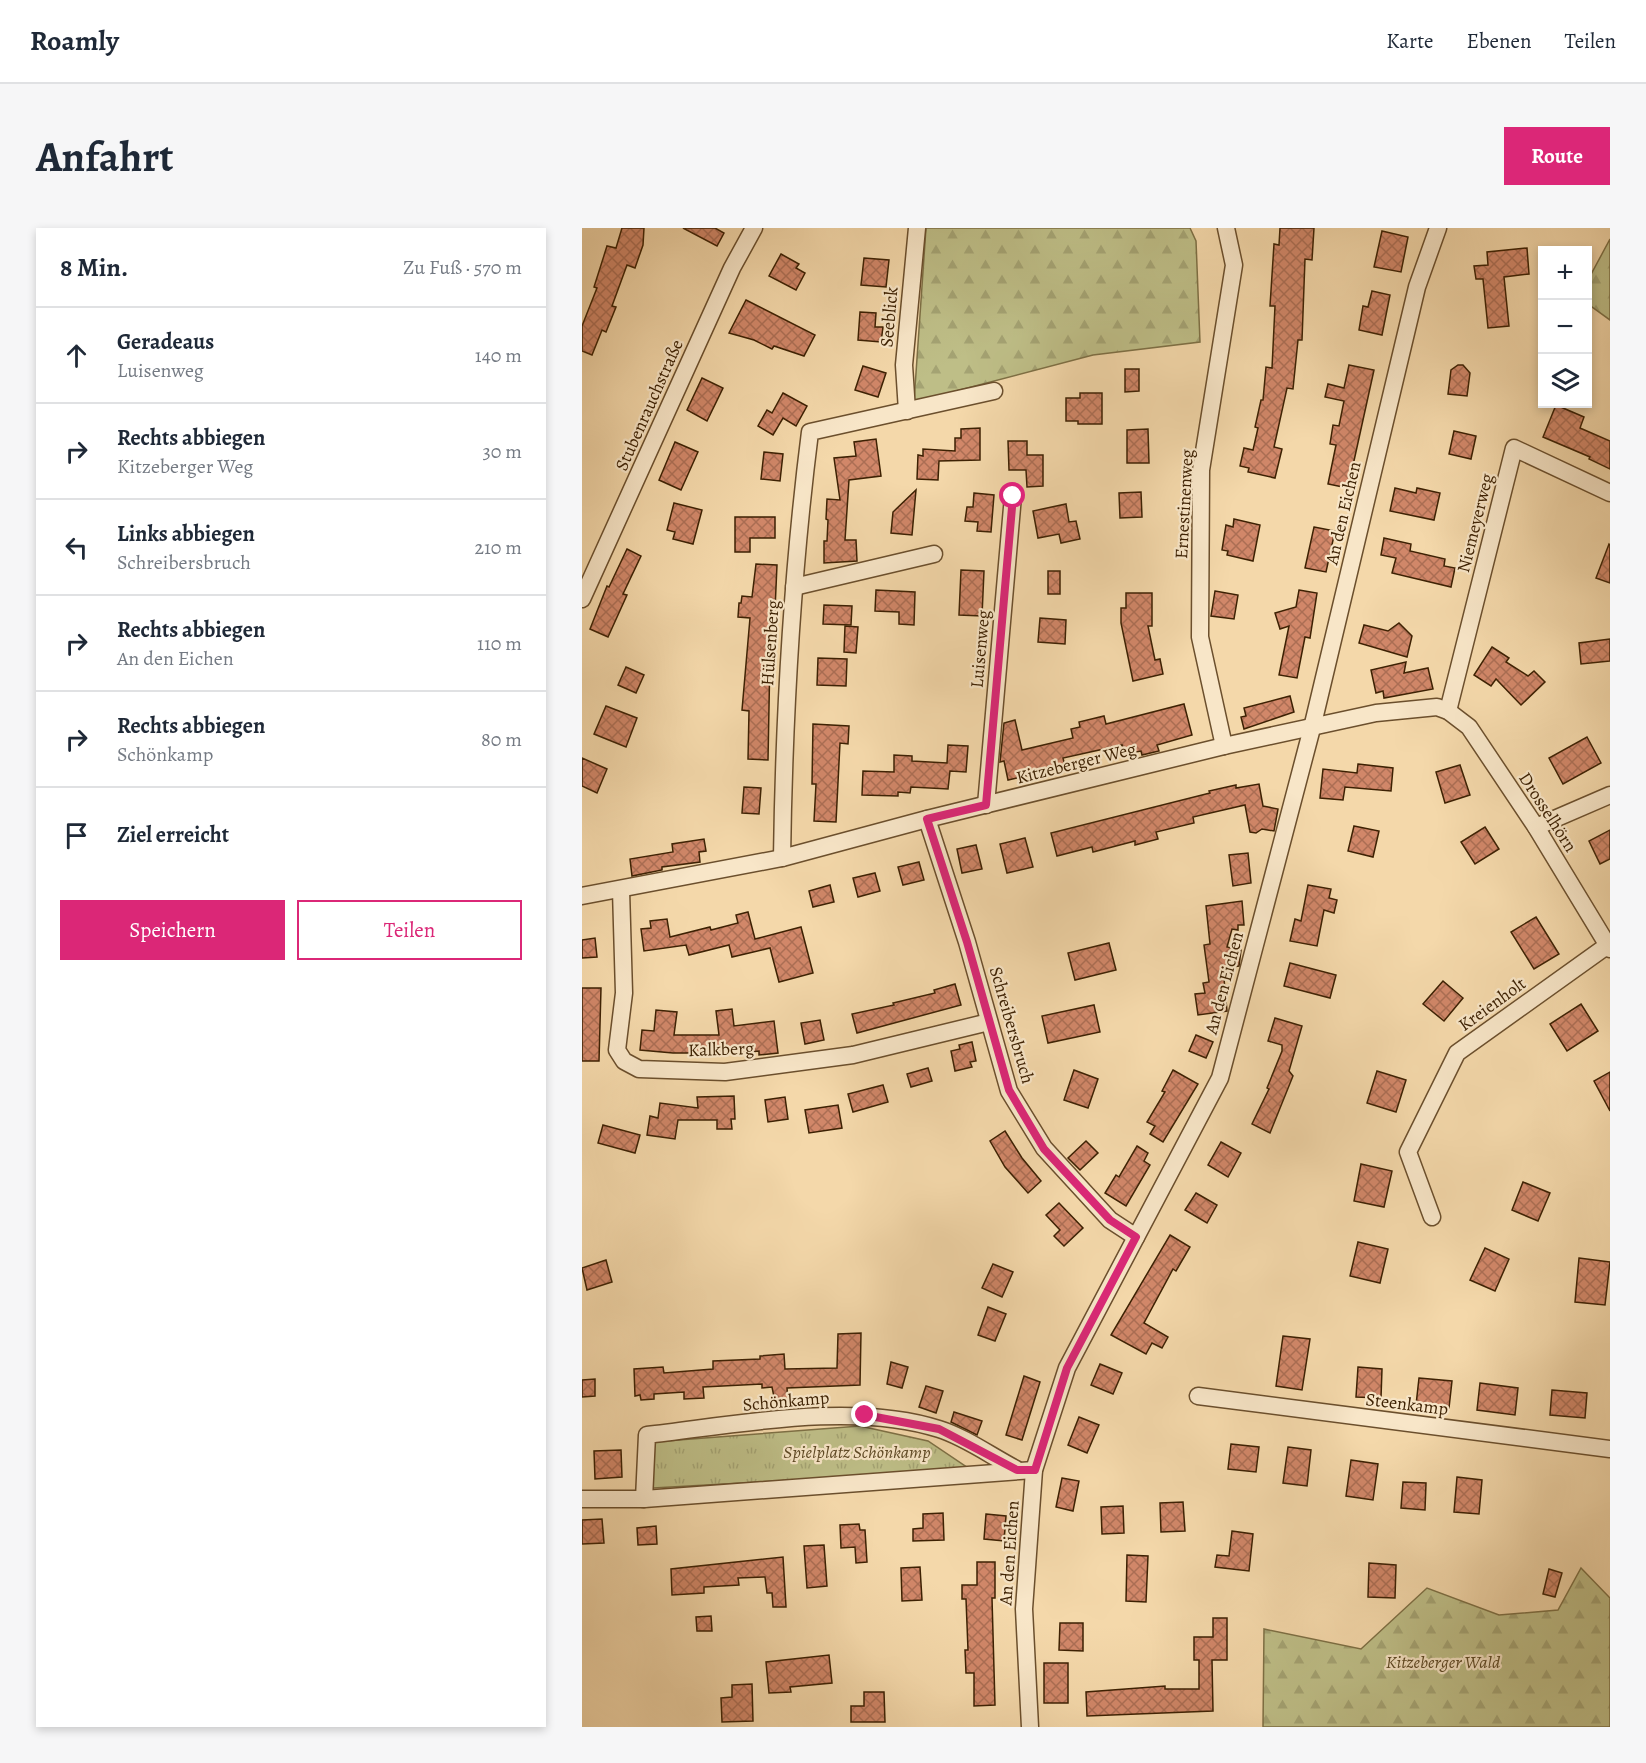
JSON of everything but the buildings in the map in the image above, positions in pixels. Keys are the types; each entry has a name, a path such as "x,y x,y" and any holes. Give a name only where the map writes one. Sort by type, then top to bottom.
{"street":[{"name":"Stubenrauchstraße","path":"582,598 732,268 754,228"},
{"name":"Seeblick","path":"907,411 904,364 917,228"},
{"name":"Ernestinenweg","path":"1224,746 1200,637 1201,470 1234,265 1226,228"},
{"name":"An den Eichen","path":"1030,1727 1024,1609 1035,1470 1067,1368 1220,1078 1312,728 1417,287 1438,228"},
{"path":"907,411 994,391"},
{"name":"Hülsenberg","path":"782,858 784,721 794,586 810,432 907,411"},
{"name":"Niemeyerweg","path":"1444,709 1514,448 1610,493"},
{"name":"Luisenweg","path":"986,805 1013,496"},
{"path":"794,586 934,554"},
{"name":"Kitzeberger Weg","path":"582,896 782,858 927,819 1224,746 1376,713 1444,709"},
{"name":"Drosselhörn","path":"1444,709 1469,727 1536,827 1609,947"},
{"path":"1536,827 1610,795"},
{"name":"Schreibersbruch","path":"927,819 967,942 1009,1090 1044,1149 1110,1220 1136,1237"},
{"name":"Kalkberg","path":"621,890 624,993 617,1050 624,1061 639,1069 725,1072 795,1063 853,1055 989,1022"},
{"name":"Kreienholt","path":"1432,1217 1408,1152 1457,1053 1609,947"},
{"name":"Steenkamp","path":"1198,1396 1610,1449"},
{"name":"Schönkamp","path":"644,1499 647,1435 765,1422 865,1415 939,1429 1017,1470"},
{"name":"Schönkamp","path":"582,1499 644,1499 1035,1470"}],"green space":[{"path":"926,228 1190,228 1196,241 1200,342 1093,355 914,402"},
{"path":"1610,239 1610,320 1592,307 1592,273"},
{"name":"Spielplatz Schönkamp","path":"860,1426 928,1441 971,1470 653,1488 652,1442"},
{"name":"Kitzeberger Wald","path":"1581,1568 1610,1598 1610,1727 1263,1727 1264,1629 1361,1649 1427,1588 1499,1615 1558,1610"}],"route":[{"path":"865,1415 939,1429 1017,1470 1035,1470 1067,1368 1136,1237 1110,1220 1044,1149 1009,1090 967,942 927,819 986,805 1013,496"}]}
